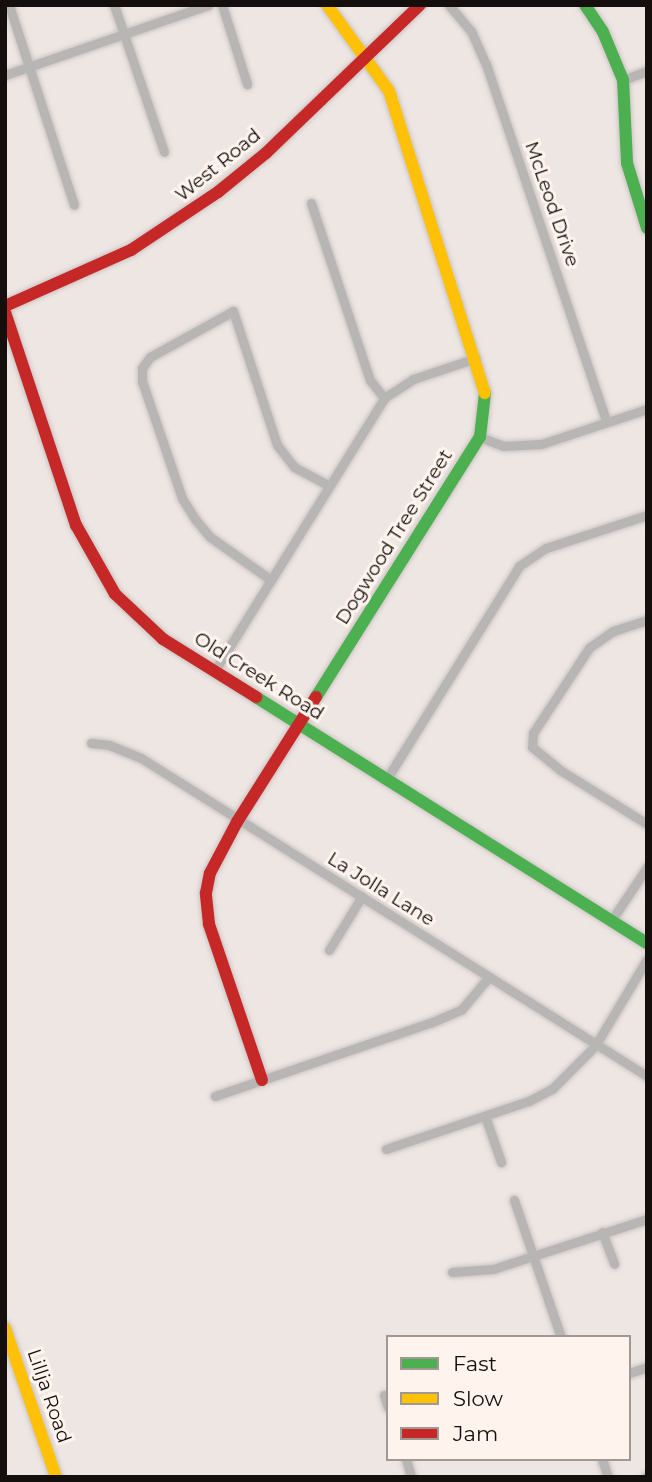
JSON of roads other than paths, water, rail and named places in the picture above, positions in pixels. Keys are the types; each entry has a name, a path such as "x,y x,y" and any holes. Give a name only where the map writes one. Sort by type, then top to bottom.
{"street":[{"path":"9,5 74,205"},
{"path":"114,5 164,152"},
{"path":"5,75 208,5"},
{"path":"222,5 247,84"},
{"name":"Dogwood Tree Street","path":"262,1080 209,924 206,893 210,873 237,821 480,437 486,405 476,358 389,91 367,57 342,31 327,5"},
{"name":"West Road","path":"5,306 111,261 183,218 251,166 420,5"},
{"name":"McLeod Drive","path":"449,5 471,31 486,64 606,421"},
{"path":"585,5 623,80 628,163 641,197 647,228"},
{"path":"623,80 647,71"},
{"path":"311,203 370,380 384,398"},
{"path":"271,580 211,537 182,498 142,381 142,368 150,357 233,311 277,445 293,467 329,486"},
{"name":"Old Creek Road","path":"5,312 76,525 95,565 115,594 163,639 647,943"},
{"path":"215,670 384,398 413,379 476,358"},
{"path":"480,437 521,447 647,408"},
{"path":"386,780 519,566 546,548 647,515"},
{"path":"647,620 613,631 589,648 533,733 532,747 538,755 647,824"},
{"name":"La Jolla Lane","path":"91,743 128,751 489,976 595,1046 647,1076"},
{"path":"611,921 647,867"},
{"path":"329,950 362,896"},
{"path":"386,1149 485,1116 552,1089 595,1046 647,959"},
{"path":"215,1096 461,1010 489,976"},
{"path":"485,1116 501,1162"},
{"path":"514,1200 560,1335"},
{"path":"453,1272 493,1269 647,1219"},
{"path":"602,1232 614,1264"},
{"name":"Lillja Road","path":"5,1328 55,1477"},
{"path":"384,1395 386,1401"}]}
